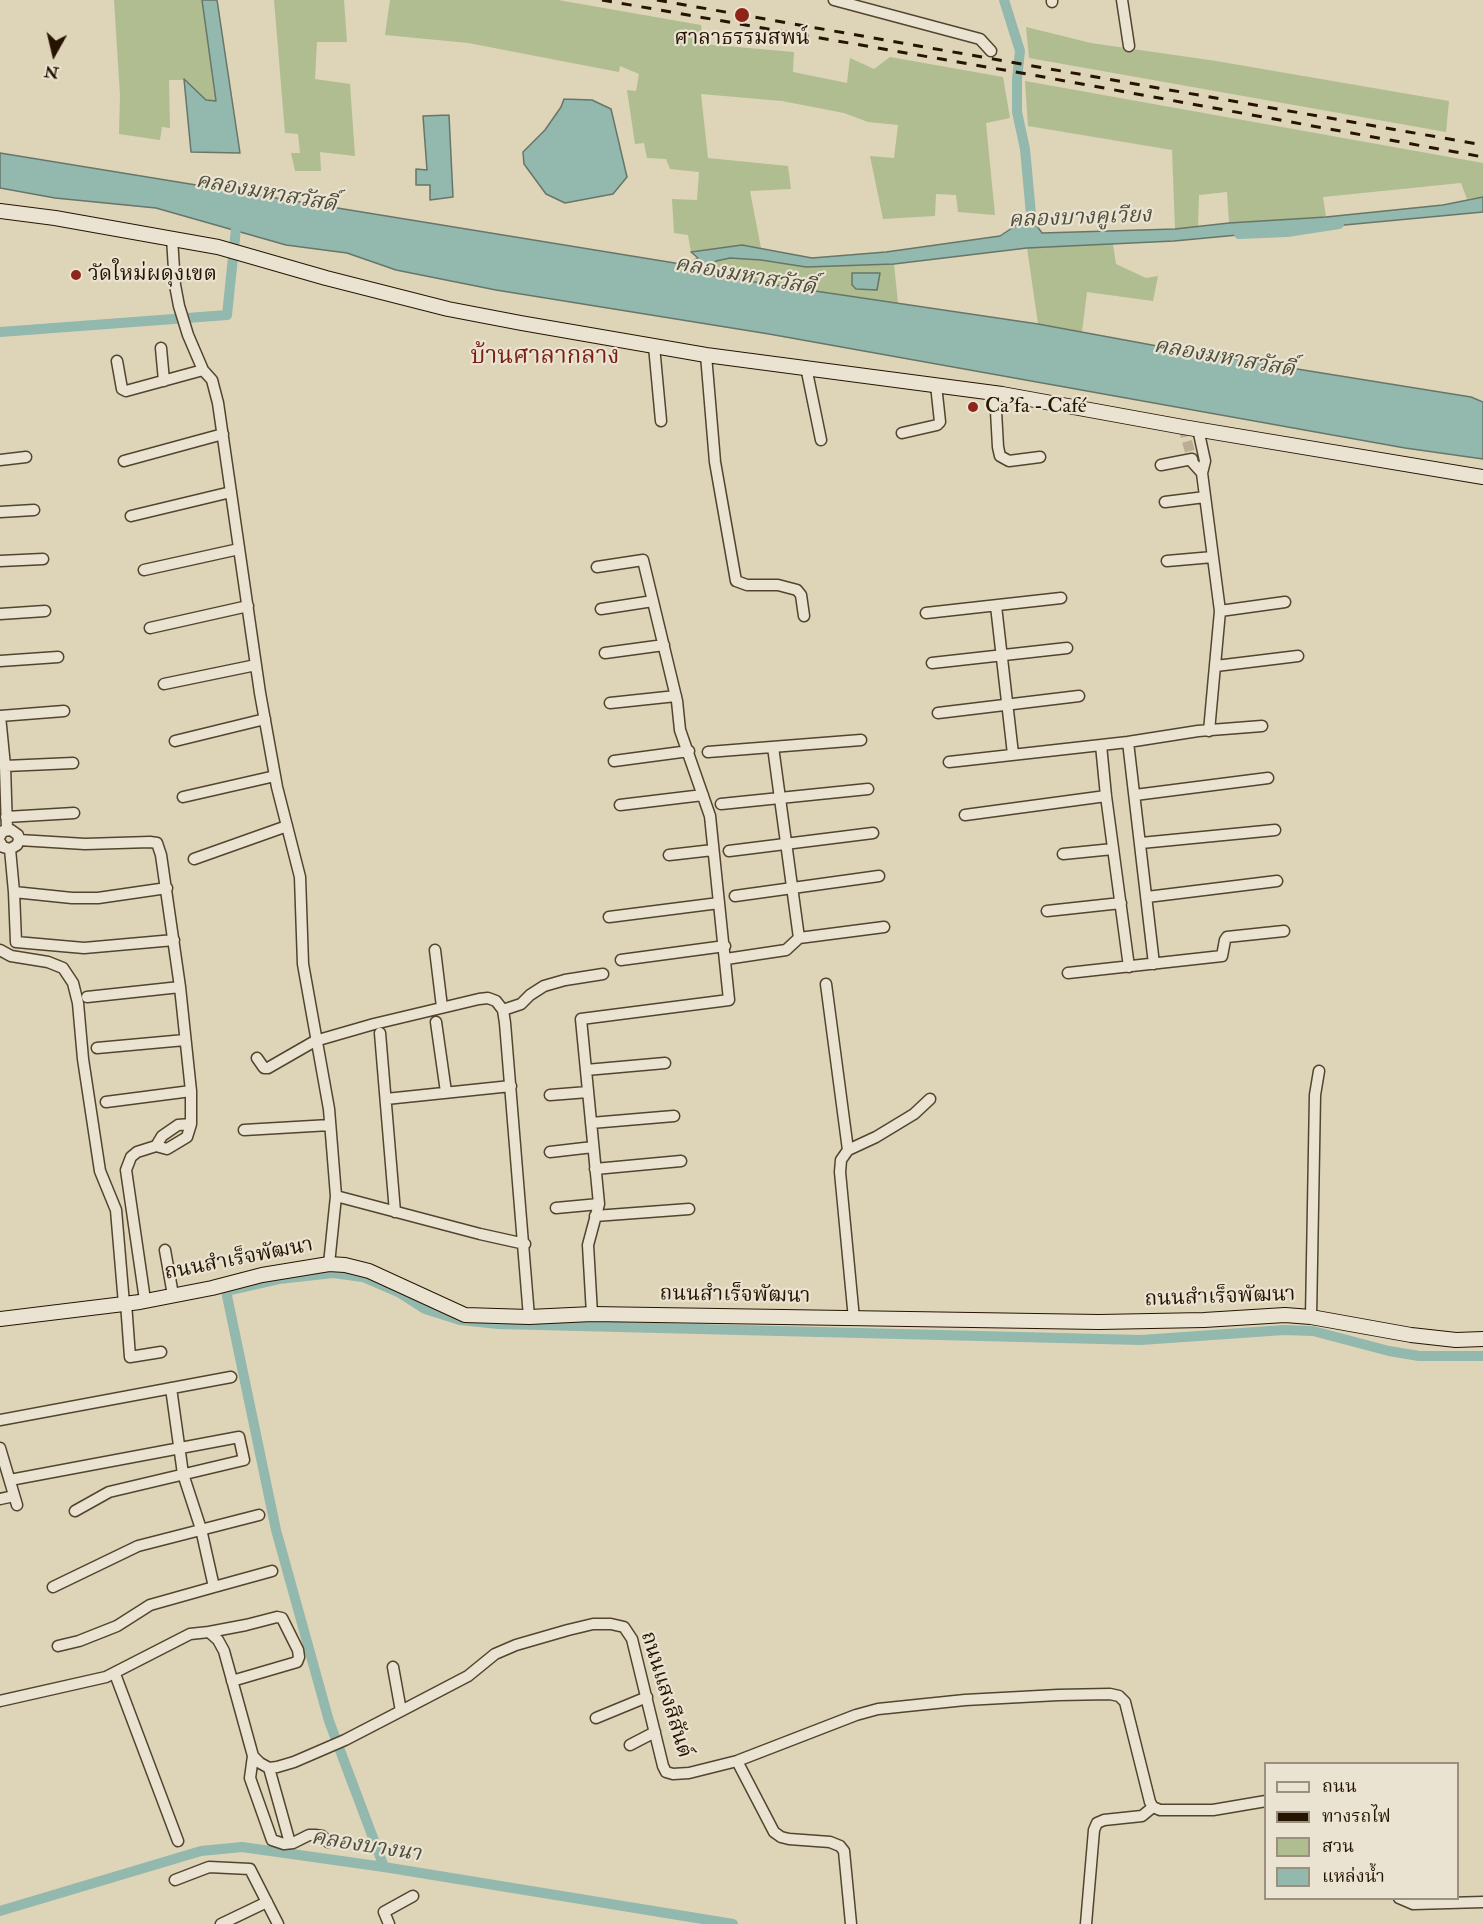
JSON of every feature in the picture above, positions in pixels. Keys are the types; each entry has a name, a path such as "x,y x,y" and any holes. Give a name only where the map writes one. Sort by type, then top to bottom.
{"street":[{"path":"834,0 980,39 991,51"},
{"path":"1122,0 1129,46"},
{"path":"0,211 55,218 218,247 326,278 448,309 654,346 706,355 995,393 1483,477"},
{"path":"172,238 175,285 179,306 203,370 212,380 218,403 265,719 275,776 300,877 303,964 329,1109 336,1196 329,1264"},
{"path":"654,346 661,422"},
{"path":"161,348 164,381"},
{"path":"706,355 715,462 736,581 747,585 778,585 797,590 801,595 804,616"},
{"path":"117,361 123,391 203,370"},
{"path":"806,367 821,440"},
{"path":"902,433 937,425 940,418 936,385"},
{"path":"995,393 1000,456 1009,461 1040,457"},
{"path":"1198,429 1205,461 1202,473 1220,610 1209,730"},
{"path":"124,461 223,434"},
{"path":"0,460 26,457"},
{"path":"1161,465 1192,459 1192,463 1202,473"},
{"path":"131,516 231,492"},
{"path":"1165,502 1205,497"},
{"path":"0,512 34,510"},
{"path":"144,570 239,549"},
{"path":"1167,561 1213,557"},
{"path":"0,561 43,559"},
{"path":"592,1314 588,1245 599,1204 581,1019 729,1000 710,816 680,730 676,696 643,560 597,567"},
{"path":"926,613 1061,598"},
{"path":"601,609 653,601"},
{"path":"1220,610 1285,602"},
{"path":"150,628 248,606"},
{"path":"996,606 1013,754"},
{"path":"0,614 45,611"},
{"path":"605,654 664,645"},
{"path":"932,663 1067,648"},
{"path":"1216,666 1298,656"},
{"path":"0,661 58,657"},
{"path":"165,684 256,665"},
{"path":"610,703 676,696"},
{"path":"938,713 1079,696"},
{"path":"19,840 15,832 4,833 5,766 0,716 64,711"},
{"path":"175,741 265,719"},
{"path":"949,762 1128,742 1209,730 1262,726"},
{"path":"708,752 861,740"},
{"path":"1128,742 1154,964"},
{"path":"1101,745 1129,967"},
{"path":"773,747 798,938"},
{"path":"614,761 689,751"},
{"path":"5,766 73,764"},
{"path":"183,797 275,776"},
{"path":"1135,795 1268,778"},
{"path":"721,804 868,789"},
{"path":"620,805 703,795"},
{"path":"965,815 1106,796"},
{"path":"6,817 74,813"},
{"path":"194,859 287,826"},
{"path":"1141,843 1275,830"},
{"path":"729,851 873,833"},
{"path":"0,842 3,847 10,849 17,845 19,840"},
{"path":"19,840 85,844 157,843 167,888 180,987 191,1124 178,1125 162,1136 156,1146 137,1152 131,1157 126,1170 145,1300"},
{"path":"10,849 16,942 84,948 174,940"},
{"path":"1063,854 1113,849"},
{"path":"669,855 713,850"},
{"path":"735,896 879,876"},
{"path":"1147,897 1277,881"},
{"path":"14,892 98,898 167,888"},
{"path":"609,917 719,903"},
{"path":"1047,912 1121,903"},
{"path":"726,959 786,950 798,938 884,927"},
{"path":"1068,973 1222,956 1227,937 1284,931"},
{"path":"621,960 724,946"},
{"path":"0,950 11,956 48,962 63,968 73,983 78,1004 83,1059 100,1171 116,1210 130,1357 160,1352"},
{"path":"435,950 442,1007"},
{"path":"503,1010 521,1004 544,986 603,974"},
{"path":"826,984 848,1150"},
{"path":"87,997 180,987"},
{"path":"257,1058 264,1068 268,1068 315,1041 442,1007 488,998 496,1001 503,1010 511,1086 529,1317"},
{"path":"436,1022 446,1092"},
{"path":"381,1033 395,1212"},
{"path":"97,1048 185,1040"},
{"path":"586,1070 664,1063"},
{"path":"1311,1317 1315,1095 1319,1071"},
{"path":"386,1099 511,1086"},
{"path":"106,1102 190,1091"},
{"path":"550,1095 588,1092"},
{"path":"854,1319 840,1172 841,1160 848,1150 876,1137 914,1114 930,1099"},
{"path":"591,1123 674,1116"},
{"path":"244,1130 330,1125"},
{"path":"550,1152 593,1147"},
{"path":"595,1169 681,1161"},
{"path":"336,1196 525,1244"},
{"path":"556,1208 599,1204"},
{"path":"595,1216 689,1209"},
{"path":"165,1250 173,1295"},
{"name":"ถนนสำเร็จพัฒนา","path":"0,1319 125,1304 329,1264 369,1271 465,1315 529,1317 592,1314 1099,1322 1204,1320 1285,1315 1311,1317 1411,1335 1456,1340 1483,1339"},
{"path":"0,1420 231,1377"},
{"path":"171,1388 183,1473 201,1529 214,1587"},
{"path":"10,1480 239,1437 244,1460 109,1492 75,1510"},
{"path":"0,1448 16,1501 0,1499"},
{"path":"53,1587 138,1546 259,1515"},
{"path":"58,1646 79,1641 117,1626 150,1605 272,1570"},
{"path":"0,1701 115,1674 190,1634 246,1626 276,1617 282,1618 298,1650 297,1662 232,1681"},
{"name":"ถนนแสงสีสันต์","path":"269,1768 294,1762 345,1740 468,1676 495,1654 516,1645 593,1624 611,1624 624,1627 632,1639 666,1772 689,1773 737,1761 856,1715 878,1709 965,1700 1058,1695 1116,1695 1125,1702 1153,1807"},
{"path":"209,1632 218,1640 224,1651 253,1756 250,1778 272,1840 278,1843 290,1843 315,1834 322,1836 328,1842"},
{"path":"393,1667 401,1711"},
{"path":"115,1674 178,1841"},
{"path":"596,1718 646,1697"},
{"path":"630,1744 655,1732"},
{"path":"253,1756 269,1768 290,1843"},
{"path":"737,1761 774,1832 789,1839 830,1842 840,1846 844,1851 851,1924"},
{"path":"1086,1924 1094,1830 1097,1823 1104,1820 1142,1816 1153,1807 1160,1810 1213,1810 1264,1801"},
{"path":"175,1880 209,1867 250,1869 278,1924"},
{"path":"389,1924 384,1912 413,1896"},
{"path":"1402,1900 1413,1904 1483,1902"},
{"path":"221,1924 267,1902"}],"green space":[{"path":"114,0 202,0 216,101 206,100 184,80 169,80 170,128 162,127 160,140 119,134 120,95"},
{"path":"274,0 344,0 347,42 317,42 315,79 350,84 355,156 320,152 321,171 295,171 291,153 300,153 298,134 285,133"},
{"path":"390,0 558,0 701,25 703,44 794,52 793,72 847,83 850,58 874,69 890,57 1003,77 1010,118 986,123 995,215 958,212 956,195 936,194 935,216 883,219 870,156 894,158 898,125 868,122 844,113 782,101 701,94 708,158 788,166 791,189 750,191 761,248 742,245 691,252 688,235 674,233 672,199 697,200 699,172 670,169 666,159 647,158 644,143 635,144 627,90 636,91 639,74 620,66 619,72 468,43 385,35"},
{"path":"1026,27 1091,43 1216,61 1449,101 1446,132 1029,58"},
{"path":"1025,81 1483,163 1483,197 1467,199 1461,183 1323,197 1326,217 1229,223 1227,192 1199,195 1198,227 1175,229 1172,150 1028,126"},
{"path":"1113,244 1116,264 1146,278 1158,276 1153,301 1087,292 1082,332 1038,324 1027,248"},
{"path":"730,258 806,267 894,264 898,303 707,275 716,261"}],"water":[{"path":"202,0 217,0 240,153 191,152 184,79 206,100 216,101"},
{"path":"564,99 592,100 611,109 627,177 613,194 565,203 546,194 524,164 523,152 545,130"},
{"path":"449,115 453,197 430,200 430,185 416,185 416,169 427,170 423,116"},
{"name":"คลองมหาสวัสดิ์","path":"0,153 687,265 698,258 691,252 742,245 812,258 886,252 1000,236 1021,222 1037,226 1042,233 1175,229 1443,205 1483,197 1483,212 1174,241 1027,248 894,264 806,267 730,258 716,261 707,275 1038,324 1179,350 1471,397 1483,402 1483,459 1405,448 769,334 496,290 396,270 347,253 286,245 156,208 55,198 0,188"},
{"path":"852,273 880,273 877,290 856,289 852,285"}],"waterway":[{"path":"1004,0 1020,51 1017,112 1025,149 1031,214 1029,239"},
{"path":"0,332 227,315 237,219"},
{"name":"คลองบางคูเวียง","path":"1239,234 1287,232 1339,224"},
{"path":"384,1867 329,1721 276,1530 226,1291 279,1279 333,1273 363,1277 400,1293 425,1309 460,1320 498,1324 1141,1340 1284,1330 1313,1331 1389,1351 1419,1356 1483,1356"},
{"name":"คลองบางนา","path":"0,1911 201,1851 242,1847 384,1867 733,1924"}],"tunnel":[{"path":"1183,427 1192,459"}],"railway":[{"path":"602,0 1483,157"},
{"path":"657,0 1483,145"}],"place":[{"name":"ศาลาธรรมสพน์","path":"742,15"},
{"name":"วัดใหม่ผดุงเขต","path":"76,275"},
{"name":"Ca’fa - Café","path":"973,407"}],"district":[{"name":"บ้านศาลากลาง","path":"545,358"}]}
